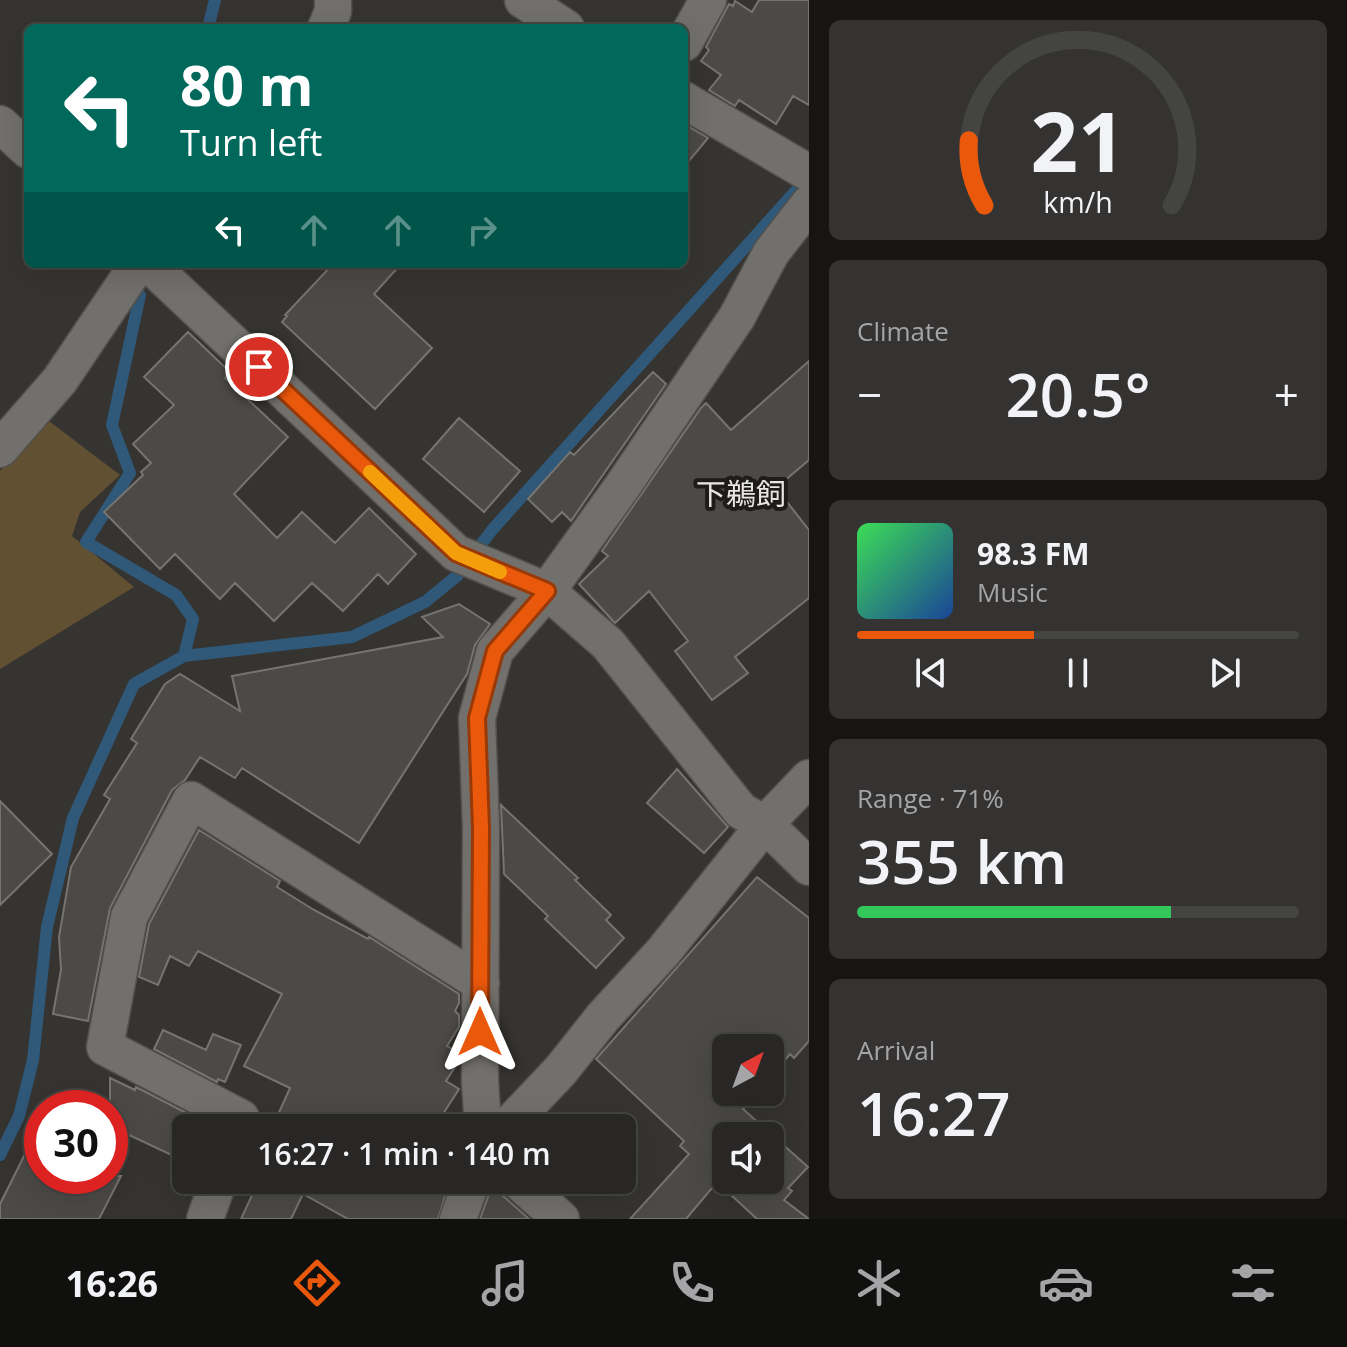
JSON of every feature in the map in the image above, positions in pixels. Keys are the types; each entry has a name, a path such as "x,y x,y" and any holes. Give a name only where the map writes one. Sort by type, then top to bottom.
{"street":[{"path":"328,24 333,0"},
{"path":"523,0 570,18"},
{"path":"666,24 680,0"},
{"path":"688,36 708,0"},
{"path":"688,102 809,173"},
{"path":"0,124 24,146"},
{"path":"483,1114 477,718 495,651 547,591 622,487 737,317 771,253 809,204"},
{"path":"0,449 60,380 135,268"},
{"path":"153,268 456,553 547,591 608,644 741,811 765,824 809,867"},
{"path":"519,1114 663,952 765,824 809,778"},
{"path":"233,1114 105,1047 129,917 191,800 481,983"},
{"path":"205,1219 214,1194"},
{"path":"458,1219 467,1194"},
{"path":"533,1194 561,1219"}],"shaded area":[{"path":"45,418 120,475 80,512 72,536 134,587 0,669 0,471"}],"building":[{"path":"759,0 809,0 809,105 793,96 776,124 739,100 735,106 709,90 721,75 701,61 729,4 733,6 735,1 752,12"},
{"path":"688,126 708,138 688,162"},
{"path":"329,268 397,268 374,294 432,348 375,409 282,322"},
{"path":"188,332 231,373 225,378 288,437 234,494 277,538 302,512 335,543 369,508 416,554 388,584 378,574 343,611 312,583 274,621 235,583 220,599 175,554 160,569 104,512 143,475 141,472 151,463 133,444 174,405 144,377"},
{"path":"809,361 809,460 776,488 809,530 809,598 735,657 748,673 712,700 675,651 688,641 649,591 615,623 579,584 608,556 602,551 706,403 731,430"},
{"path":"653,372 666,384 571,521 562,512 552,522 528,499 570,452 574,455"},
{"path":"459,418 520,471 484,512 423,459"},
{"path":"459,604 490,624 475,645 467,674 359,843 242,768 235,778 200,757 185,780 172,790 110,908 88,1021 53,1014 61,970 59,937 71,867 110,799 104,795 137,743 131,739 165,684 180,674 240,711 232,676 443,637 422,617"},
{"path":"677,769 728,827 704,853 647,803"},
{"path":"0,801 52,854 0,905"},
{"path":"501,805 578,878 575,880 611,915 606,920 624,938 596,968 504,874"},
{"path":"199,830 280,881 277,887 314,910 369,937 459,994 455,1011 459,1015 459,1027 447,1046 459,1053 459,1061 446,1081 459,1089 443,1114 278,1114 290,1088 244,1066 282,994 198,951 189,966 170,956 158,985 139,977 149,924"},
{"path":"757,877 809,918 809,1041 794,1058 790,1054 784,1061 784,1034 712,1034 712,1106 746,1106 743,1109 758,1122 712,1122 712,1188 686,1219 630,1219 689,1154 680,1146 684,1141 596,1059"},
{"path":"163,1030 206,1050 213,1034 241,1045 225,1082 218,1079 217,1082 154,1049"},
{"path":"110,1078 135,1090 136,1087 188,1114 172,1114 172,1155 128,1134 128,1090 110,1090"},
{"path":"784,1146 808,1167 788,1188 792,1191 784,1200 809,1219 757,1219 730,1194 784,1194"},
{"path":"24,1156 24,1194 112,1194 99,1219 0,1219 0,1204"},
{"path":"253,1194 303,1194 291,1219 241,1219"},
{"path":"303,1194 446,1194 438,1219 348,1219"},
{"path":"489,1194 501,1194 529,1219 480,1219"}],"waterway":[{"path":"209,24 215,0"},
{"path":"0,1155 19,1116 33,1060 47,927 73,818 134,684 184,656 352,637 425,602 458,575 492,530 809,176"},
{"path":"140,295 112,425 130,473 86,542 176,595 193,619 184,656"}],"slow traffic":[{"path":"370,472 456,553 500,572"}],"district":[{"name":"下鵜飼","path":"741,493"}],"route":[{"path":"259,367 456,553 547,591 495,651 477,718 481,828 480,1032"}]}
